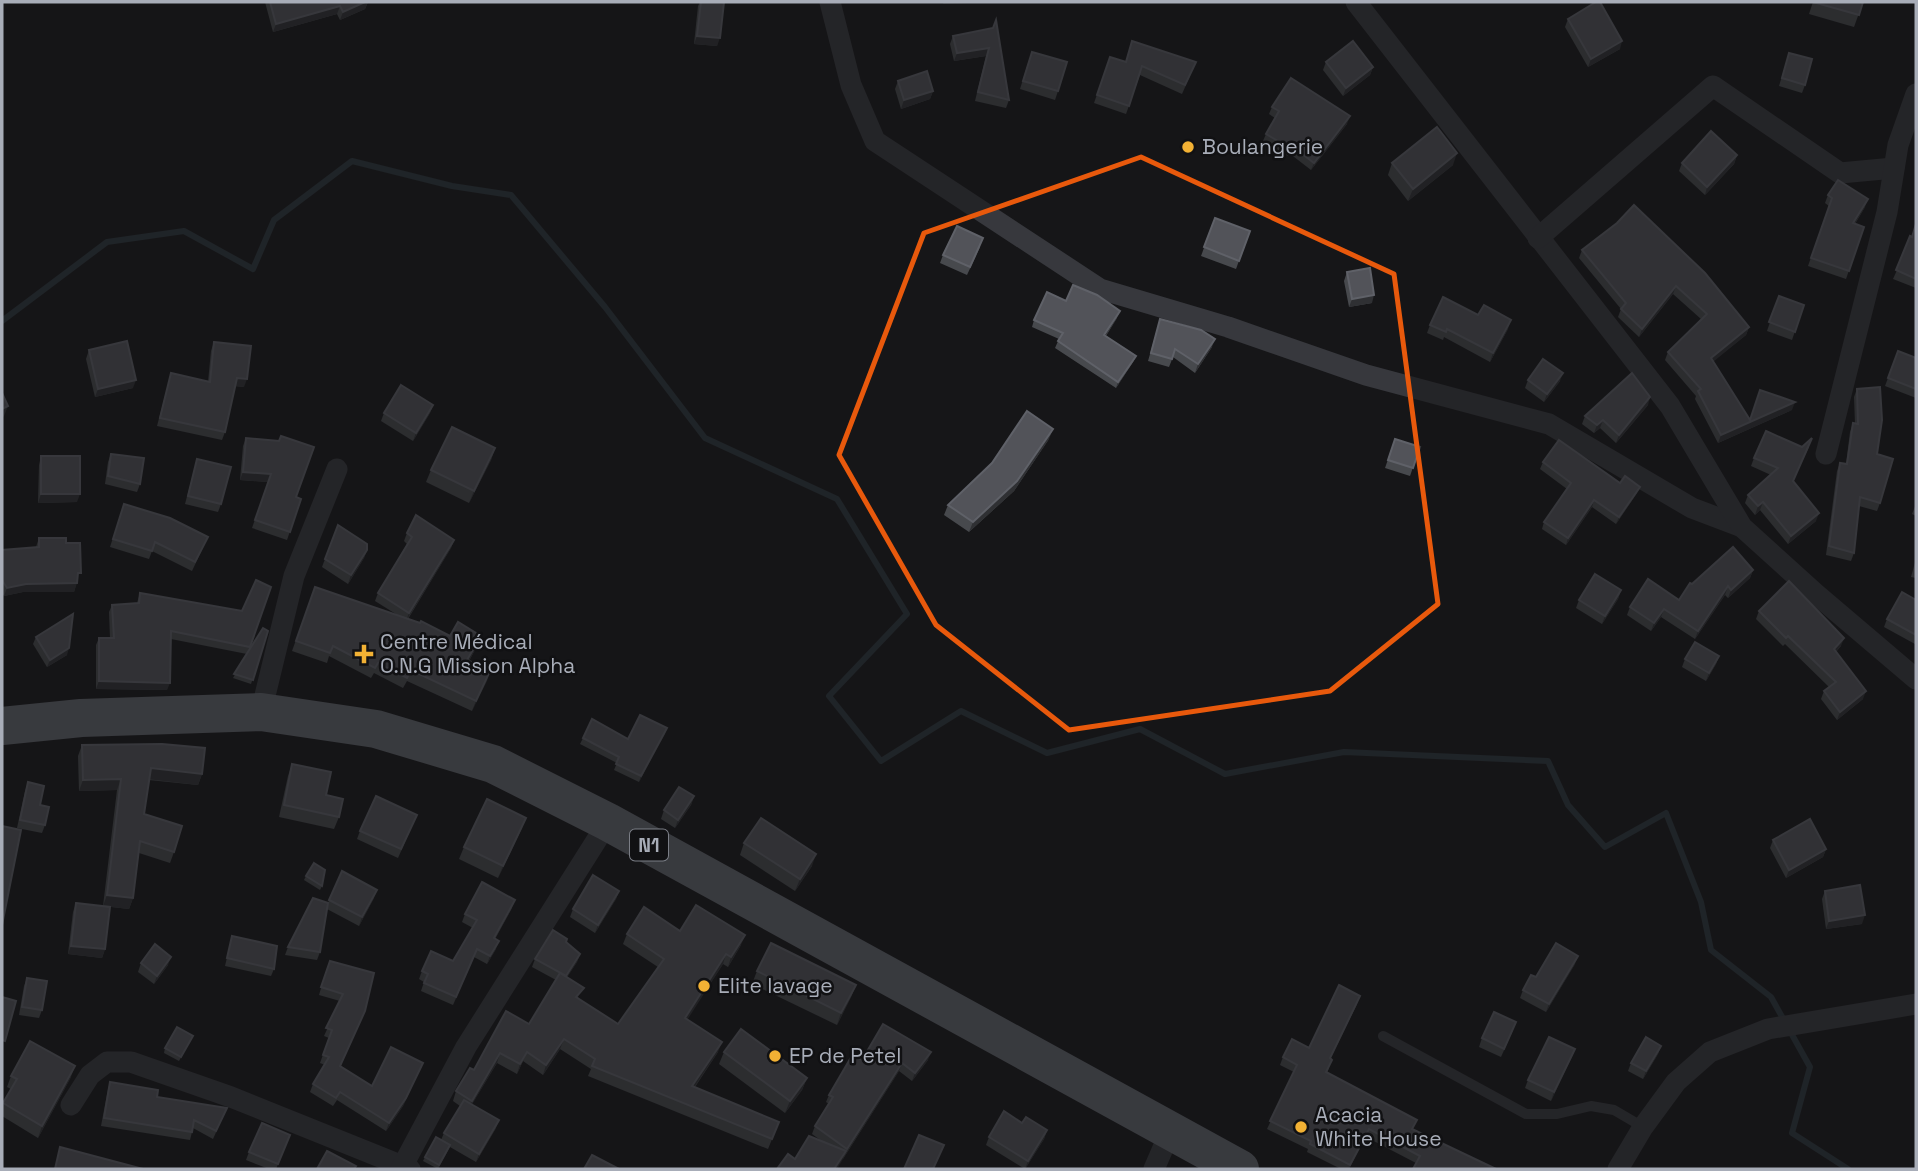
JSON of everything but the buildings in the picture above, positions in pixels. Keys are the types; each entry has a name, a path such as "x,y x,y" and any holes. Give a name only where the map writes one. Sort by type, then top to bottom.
{"highway":[{"name":"N1","path":"2,726 81,719 261,712 376,729 493,764 608,822 1240,1169"}],"street":[{"path":"830,2 851,85 874,141 1100,289 1228,327 1366,375 1549,424 1692,508 1742,527"},
{"path":"1356,2 1670,406 1742,527 1916,679"},
{"path":"1538,238 1713,86 1840,173 1894,168"},
{"path":"1826,454 1887,212 1894,168 1907,146 1916,94"},
{"path":"261,712 294,576 337,469"},
{"path":"71,1105 90,1075 107,1062 131,1062 231,1097 404,1168 466,1047 608,822"},
{"path":"1618,1169 1643,1127 1676,1082 1710,1052 1768,1029 1916,1004"},
{"path":"1154,1169 1170,1132"}],"lane":[{"path":"1383,1036 1525,1114 1558,1114 1591,1106 1614,1110 1643,1127"}],"highlighted area":[{"path":"1141,157 1394,274 1438,604 1330,691 1069,730 936,625 839,455 924,233"}],"waterway":[{"path":"2,321 107,242 184,231 253,269 274,220 352,161 452,186 511,195 605,307 705,438 837,499 907,614 829,696 881,761 961,711 1047,753 1140,729 1225,774 1344,752 1548,761 1568,805 1605,847 1666,813 1701,902 1711,950 1771,997 1810,1067 1792,1133 1848,1169"}],"place":[{"name":"Boulangerie","path":"1188,147"},
{"name":"Centre Médical O.N.G Mission Alpha","path":"364,654"},
{"name":"Elite lavage","path":"704,986"},
{"name":"EP de Petel","path":"775,1056"},
{"name":"Acacia White House","path":"1301,1127"}]}
